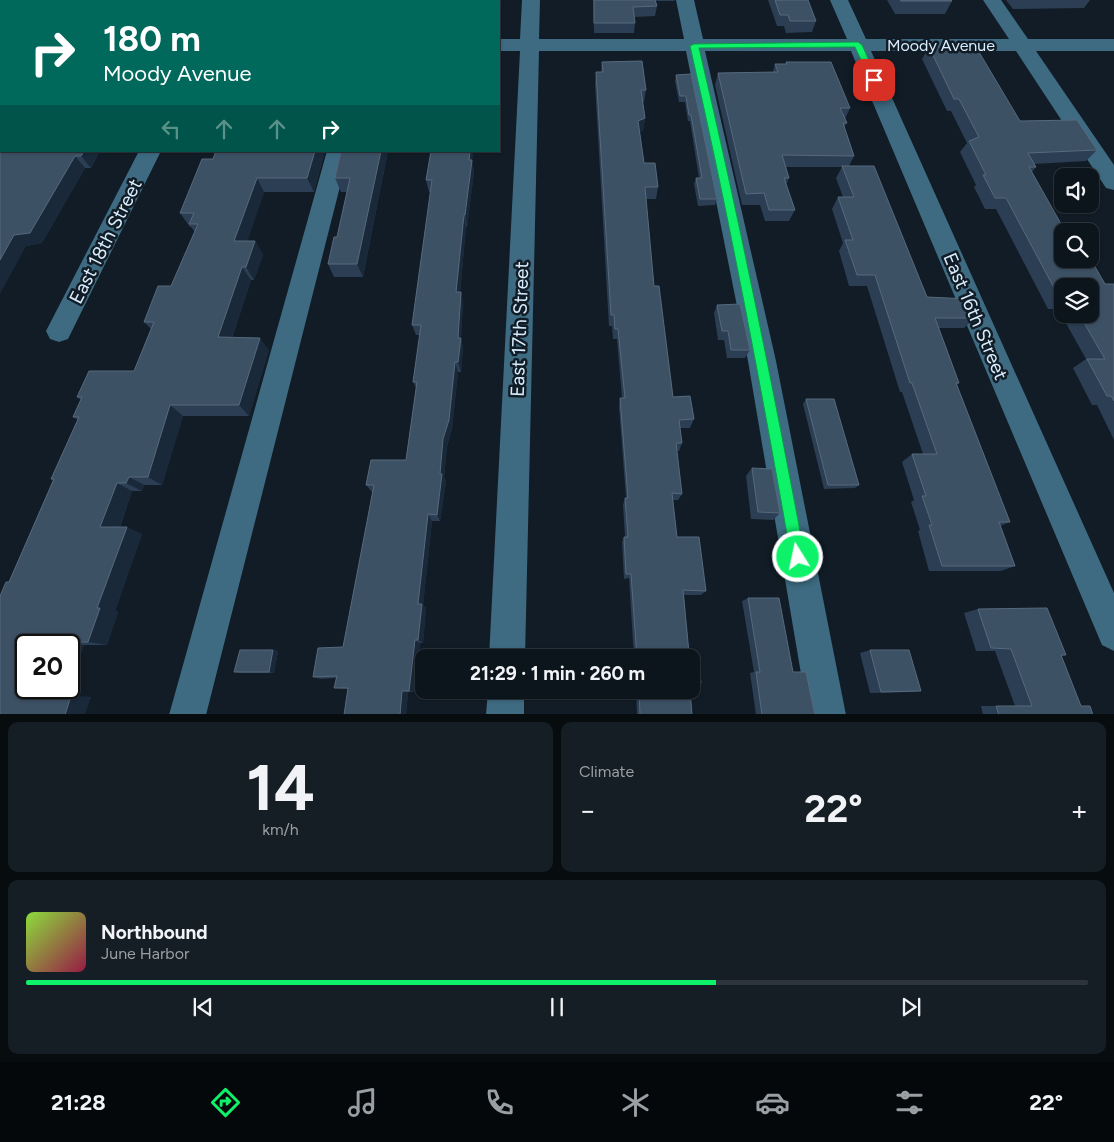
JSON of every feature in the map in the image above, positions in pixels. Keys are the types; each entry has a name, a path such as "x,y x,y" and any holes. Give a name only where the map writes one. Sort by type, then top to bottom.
{"street":[{"name":"East 17th Street","path":"507,649 531,0"},
{"path":"685,0 760,352 827,714"},
{"name":"East 16th Street","path":"839,0 1114,633"},
{"path":"992,0 1114,182"},
{"name":"Moody Avenue","path":"500,45 1114,45"},
{"name":"East 18th Street","path":"60,332 150,152"},
{"path":"187,714 338,152"},
{"path":"505,714 506,699"}],"building":[{"path":"594,0 655,0 657,6 633,7 635,23 594,23"},
{"path":"775,0 808,0 816,21 790,21 788,15 780,15"},
{"path":"951,0 952,1 901,1"},
{"path":"929,47 976,47 1020,121 1077,120 1097,150 1028,153 1036,167 1029,167 1060,223 1054,223 1054,268 1096,268 1105,284 1114,284 1114,401 1111,396 1107,396 1087,359 1105,359 1084,323 1099,323 1099,278 1054,278 1054,288 1006,198 995,198 969,141 979,137 959,99 954,99"},
{"path":"642,61 646,90 641,90 645,118 638,121 644,163 655,163 658,187 645,187 654,286 659,286 673,397 690,396 694,419 679,420 682,443 676,443 682,494 672,493 677,537 699,537 706,591 683,590 689,649 636,649 631,574 626,574 624,537 628,537 625,498 628,498 620,398 625,398 618,329 615,329 614,315 611,315 596,72 603,72 602,62"},
{"path":"786,62 831,62 850,108 840,108 847,123 843,123 854,156 782,155 789,178 784,178 795,210 769,210 764,193 746,194 718,73 778,72 775,64 787,64"},
{"path":"691,74 717,199 700,199 696,178 702,178 691,115 689,115 686,96 680,96 676,75"},
{"path":"0,152 83,152 81,156 75,156 30,233 14,235 0,260"},
{"path":"216,152 315,152 307,178 257,178 234,241 255,241 246,267 242,267 218,337 260,338 239,405 170,405 148,477 129,477 126,483 117,483 100,527 127,527 97,608 100,608 88,642 80,642 80,634 15,634 15,699 70,699 65,714 0,714 0,596 6,582 9,582 54,479 51,479 79,417 73,417 82,397 77,397 89,371 134,371 154,322 144,322 158,286 171,286 198,224 189,224 194,213 180,213 202,159 213,159"},
{"path":"341,152 381,152 357,264 328,264 334,237 337,237 350,178 335,178"},
{"path":"431,152 470,152 469,160 472,160 456,292 461,292 458,338 461,338 458,362 455,362 449,420 443,439 440,474 442,474 437,515 428,514 418,604 422,604 418,640 415,640 409,691 402,691 400,714 344,714 348,688 334,688 337,676 313,677 318,648 343,647 374,485 366,485 371,460 406,460 417,382 413,382 421,325 412,325 432,180 426,180"},
{"path":"842,166 874,166 927,297 969,299 975,313 975,318 935,318 959,383 956,383 1010,522 999,522 1015,566 942,566 929,525 932,525 922,496 926,496 912,454 937,454 912,383 910,383 875,275 857,275 845,240 853,240 838,197 854,197"},
{"path":"740,304 750,350 731,350 728,331 722,331 717,305"},
{"path":"806,399 834,399 859,485 828,485"},
{"path":"752,468 772,469 780,513 758,512"},
{"path":"748,598 779,598 793,672 806,672 815,714 762,714 756,672 760,672"},
{"path":"1047,608 1066,655 1061,655 1081,706 1090,706 1093,714 999,714 996,706 1032,706 1011,649 991,648 978,609"},
{"path":"240,650 273,650 269,672 234,672"},
{"path":"870,650 909,650 921,691 881,692"},
{"path":"639,699 691,699 692,714 640,714"}],"route":[{"path":"798,557 762,361 721,162 694,46 858,45 874,80"}]}
